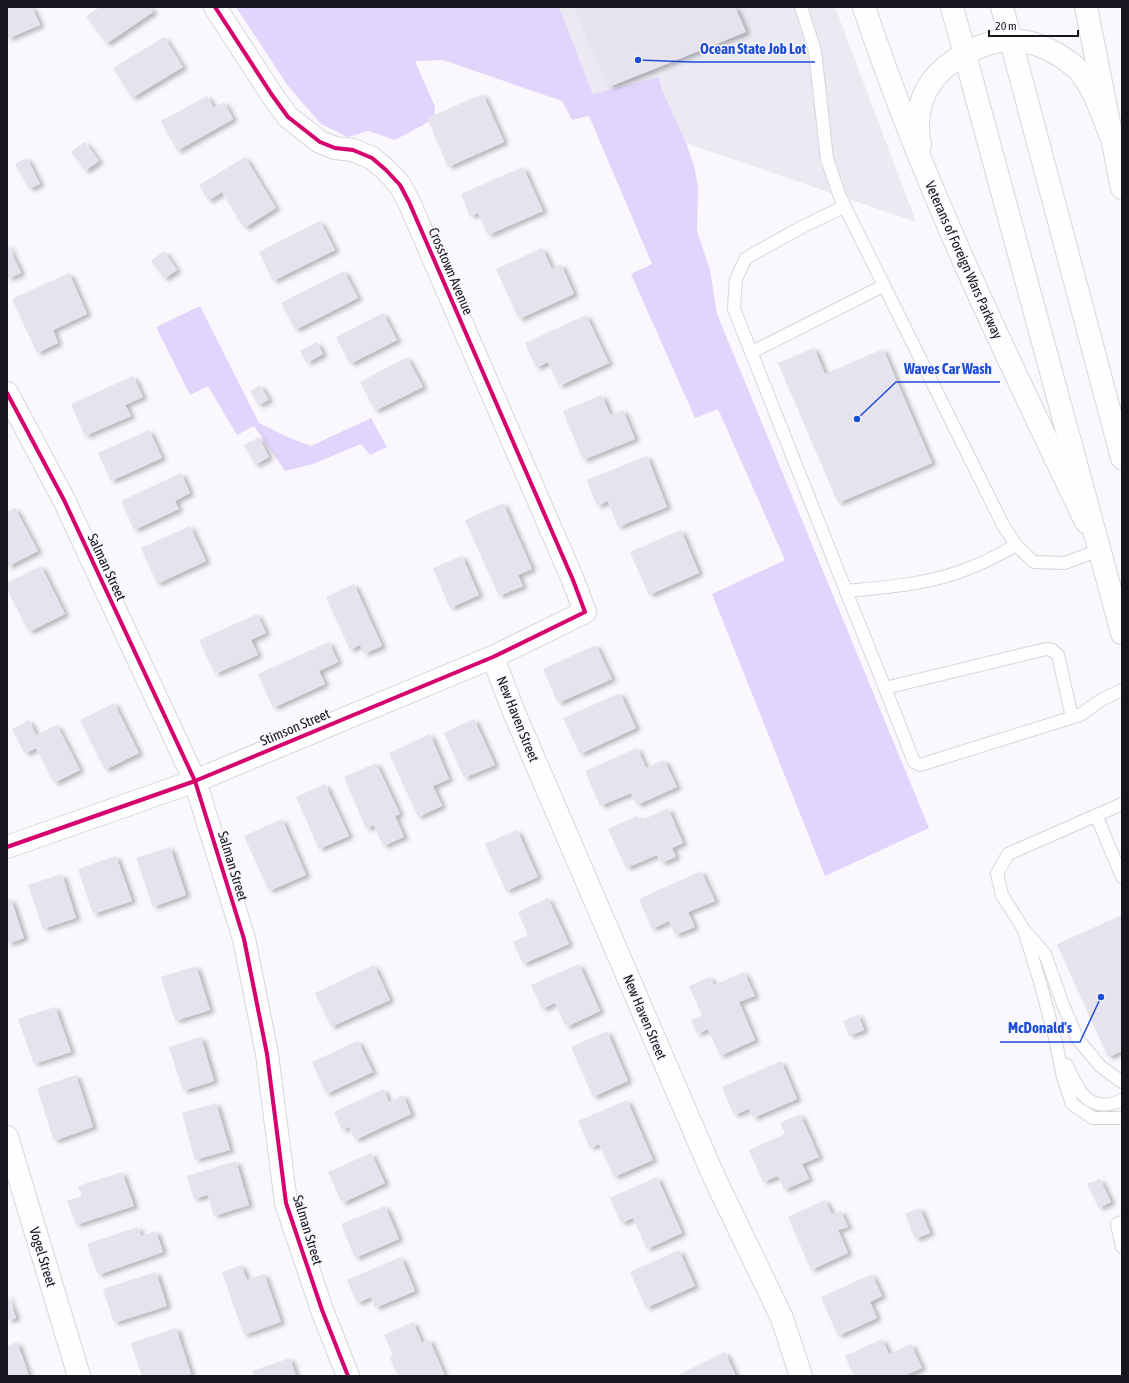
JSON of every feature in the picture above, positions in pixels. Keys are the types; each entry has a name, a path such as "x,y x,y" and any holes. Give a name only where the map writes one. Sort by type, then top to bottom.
{"main road":[{"name":"Crosstown Avenue","path":"215,7 288,117 320,142 335,148 353,150 372,158 400,185 409,202 573,580 585,612"},
{"name":"Veterans of Foreign Wars Parkway","path":"864,7 882,63 929,180 1003,349 1099,550"},
{"name":"Veterans of Foreign Wars Parkway","path":"952,7 1122,633"},
{"path":"1002,7 1122,458"},
{"path":"1086,7 1122,188"},
{"path":"929,180 920,142 918,123 921,104 929,85 945,69 965,53 986,44 1011,40 1033,43 1057,54 1076,67 1090,88 1111,136"},
{"name":"Salman Street","path":"7,393 64,500 195,781 244,939 267,1054 286,1203 322,1310 348,1376"},
{"name":"Stimson Street","path":"7,847 195,781 493,657 585,612"},
{"name":"New Haven Street","path":"493,657 516,718 708,1162 782,1318 801,1376"},
{"name":"Vogel Street","path":"7,1138 79,1376"}],"lane":[{"path":"801,7 815,51 827,159 845,206 883,286 1003,525 1016,545 1034,562 1065,563 1099,550"},
{"path":"845,206 800,228 746,258 736,279 734,309 914,762 920,765 1080,715 1101,700 1122,690"},
{"path":"752,352 883,286"},
{"path":"846,591 898,586 940,577 971,568 1016,545"},
{"path":"885,688 1046,649 1052,650 1058,656 1072,717"},
{"path":"1122,804 1008,854 998,874 1002,895 1024,930 1045,954 1062,1002 1077,1038 1100,1066 1122,1082"},
{"path":"1096,815 1122,877"},
{"path":"1024,930 1055,1038 1063,1077 1072,1104 1093,1118 1122,1118"},
{"path":"1055,1038 1081,1094 1089,1101 1103,1105 1122,1100"},
{"path":"1122,1222 1117,1224 1122,1247"}],"shaded area":[{"path":"236,7 559,7 593,94 659,77 662,90 686,143 694,166 698,187 697,231 710,270 717,314 929,828 825,876 712,594 785,560 718,409 695,418 631,274 652,264 589,116 572,120 562,101 443,60 415,61 435,107 434,119 395,140 368,131 348,137 321,124 288,86"},
{"path":"559,7 835,7 916,222 601,114"},
{"path":"200,306 259,423 287,437 311,446 371,418 387,447 370,455 361,444 313,464 285,471 254,426 237,435 208,386 190,395 156,327"}],"building":[{"path":"7,7 32,7 40,25 7,39"},
{"path":"100,7 150,7 153,12 106,44 86,16"},
{"path":"574,7 735,7 746,32 609,87"},
{"path":"164,37 183,67 132,98 113,68"},
{"path":"483,94 504,142 448,167 427,118"},
{"path":"207,96 214,108 224,102 233,119 177,151 161,121"},
{"path":"85,142 99,161 85,171 71,152"},
{"path":"245,157 276,208 244,228 222,192 208,201 199,185"},
{"path":"27,158 40,184 29,189 15,164"},
{"path":"523,167 543,211 488,235 478,213 470,216 461,194"},
{"path":"320,221 335,250 273,281 259,252"},
{"path":"7,243 21,273 7,279"},
{"path":"542,248 552,269 561,264 574,294 519,319 496,269"},
{"path":"164,251 177,270 164,279 151,261"},
{"path":"344,271 358,298 295,330 281,303"},
{"path":"69,273 87,314 53,330 58,343 37,353 12,299"},
{"path":"383,313 397,340 350,364 336,337"},
{"path":"586,315 609,363 559,386 548,362 536,368 525,343"},
{"path":"317,342 323,354 307,363 300,351"},
{"path":"814,348 825,374 883,349 932,463 838,503 778,363"},
{"path":"407,357 423,387 375,411 360,382"},
{"path":"133,376 143,397 125,405 131,416 85,436 71,404"},
{"path":"260,385 269,400 258,405 250,391"},
{"path":"602,395 610,415 623,410 635,439 583,460 563,411"},
{"path":"149,430 162,458 111,481 98,453"},
{"path":"259,437 269,457 255,465 244,445"},
{"path":"647,456 667,507 618,527 608,501 597,506 587,480"},
{"path":"181,473 190,493 175,501 179,509 134,530 121,501"},
{"path":"503,503 532,569 518,575 523,586 499,596 465,520"},
{"path":"15,508 38,551 7,567 7,512"},
{"path":"190,526 206,561 157,584 141,548"},
{"path":"681,530 699,573 649,595 630,552"},
{"path":"462,556 479,595 450,608 433,568"},
{"path":"41,566 65,614 29,632 7,589 7,583"},
{"path":"354,584 382,646 364,654 360,645 350,650 326,597"},
{"path":"257,614 266,633 251,640 258,655 215,674 199,640"},
{"path":"329,642 338,662 319,671 325,684 273,708 258,674"},
{"path":"596,645 612,679 558,703 543,669"},
{"path":"620,693 636,728 580,754 563,718"},
{"path":"114,703 139,753 105,770 80,720"},
{"path":"474,719 495,765 464,778 444,733"},
{"path":"29,720 36,735 57,725 80,770 54,783 36,748 25,754 12,729"},
{"path":"430,734 449,779 433,786 442,806 418,817 389,753"},
{"path":"637,748 646,768 664,760 677,787 637,805 631,793 600,806 585,771"},
{"path":"376,763 400,814 395,816 404,837 383,846 374,825 366,829 344,777"},
{"path":"325,784 349,836 319,849 296,797"},
{"path":"668,808 683,843 672,848 676,857 661,863 657,855 626,868 608,829 637,816 640,821"},
{"path":"282,819 306,875 269,891 244,836"},
{"path":"517,830 538,877 506,891 485,844"},
{"path":"170,847 186,895 153,907 136,858"},
{"path":"116,856 132,901 93,914 78,869"},
{"path":"701,871 715,901 688,912 695,927 675,935 669,921 652,929 639,899"},
{"path":"62,874 76,918 43,929 28,885"},
{"path":"548,898 569,944 523,964 513,942 528,935 518,912"},
{"path":"11,899 24,938 7,944 7,900"},
{"path":"1122,915 1122,1051 1108,1057 1057,944"},
{"path":"579,964 600,1011 566,1027 555,1003 542,1009 531,985"},
{"path":"374,965 390,1000 331,1027 315,993"},
{"path":"196,966 210,1010 175,1021 161,977"},
{"path":"744,972 755,996 739,1002 755,1040 720,1056 708,1029 697,1034 691,1020 702,1015 689,986 710,977 714,985"},
{"path":"55,1007 71,1052 34,1064 18,1019"},
{"path":"858,1014 864,1030 849,1036 843,1021"},
{"path":"607,1031 628,1081 593,1097 571,1047"},
{"path":"201,1037 214,1081 183,1091 169,1047"},
{"path":"358,1041 373,1072 326,1094 312,1062"},
{"path":"781,1061 797,1099 753,1118 749,1109 734,1115 722,1087"},
{"path":"76,1075 93,1127 54,1141 37,1088"},
{"path":"383,1089 389,1102 403,1095 411,1114 355,1140 349,1127 342,1130 334,1112"},
{"path":"627,1100 653,1160 614,1177 599,1144 590,1148 578,1121"},
{"path":"216,1103 230,1150 195,1160 182,1113"},
{"path":"800,1114 819,1157 802,1164 809,1179 784,1190 778,1176 763,1182 749,1150 785,1134 780,1123"},
{"path":"371,1153 385,1183 342,1203 328,1172"},
{"path":"236,1161 249,1205 214,1216 208,1195 194,1199 187,1176"},
{"path":"122,1172 134,1206 76,1225 67,1201 82,1196 78,1186"},
{"path":"657,1177 682,1233 647,1249 633,1218 621,1223 610,1198"},
{"path":"1100,1179 1111,1202 1099,1208 1087,1184"},
{"path":"825,1200 832,1214 841,1211 848,1227 838,1230 848,1253 811,1270 788,1217"},
{"path":"385,1206 399,1239 355,1258 341,1224"},
{"path":"920,1208 930,1233 915,1239 905,1214"},
{"path":"138,1227 141,1236 156,1231 163,1252 98,1275 87,1244"},
{"path":"679,1250 695,1286 646,1308 630,1272"},
{"path":"401,1257 415,1291 375,1308 371,1297 357,1303 347,1280"},
{"path":"241,1265 247,1280 264,1274 281,1322 244,1335 222,1272"},
{"path":"156,1272 167,1306 114,1323 103,1289"},
{"path":"872,1274 882,1296 870,1302 877,1318 838,1336 821,1297"},
{"path":"7,1293 16,1318 7,1321"},
{"path":"413,1322 422,1343 429,1339 445,1376 398,1376 389,1356 393,1355 384,1335"},
{"path":"176,1328 191,1374 185,1376 142,1376 131,1343"},
{"path":"882,1339 889,1354 911,1344 922,1368 904,1376 854,1376 845,1356"},
{"path":"17,1342 29,1376 7,1376 7,1346"},
{"path":"725,1352 736,1376 676,1376"},
{"path":"290,1358 296,1376 254,1376 252,1371"}],"cycle path":[{"path":"7,847 195,781 493,657 585,612 573,580 409,202 400,185 372,158 353,150 335,148 320,142 288,117 215,7"},
{"path":"7,393 64,500 195,781 244,939 267,1054 286,1203 322,1310 348,1376"}],"place":[{"name":"Ocean State Job Lot","path":"638,60"},
{"name":"Waves Car Wash","path":"857,419"},
{"name":"McDonald's","path":"1101,997"}]}
